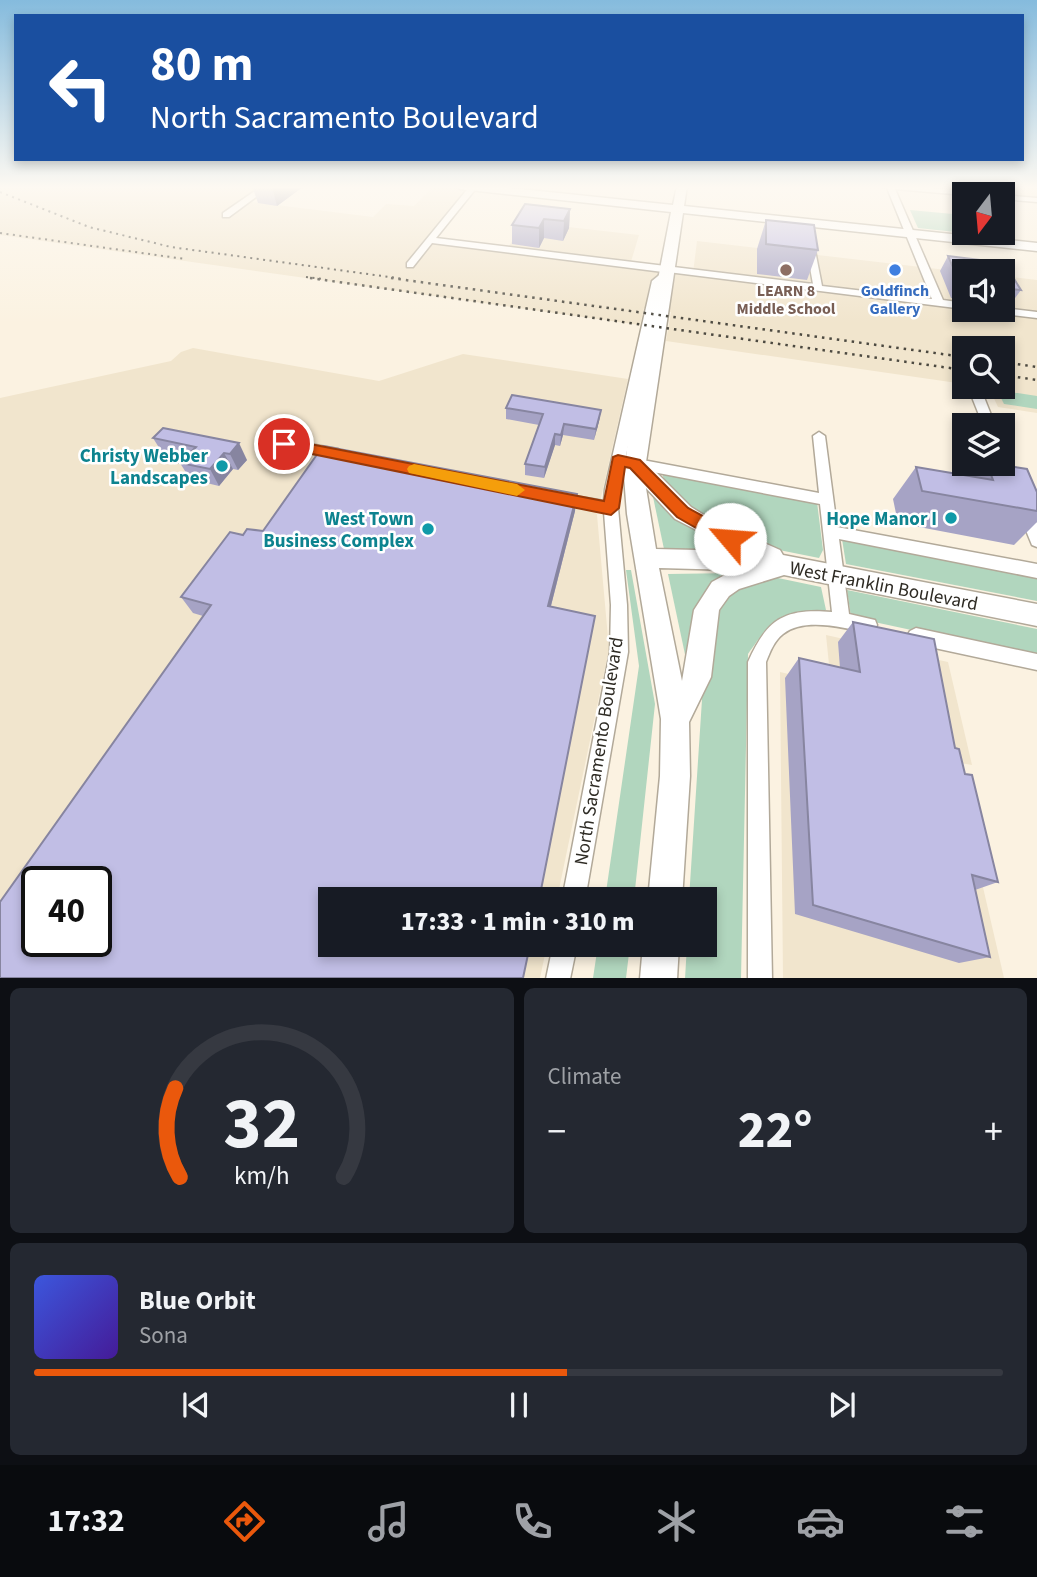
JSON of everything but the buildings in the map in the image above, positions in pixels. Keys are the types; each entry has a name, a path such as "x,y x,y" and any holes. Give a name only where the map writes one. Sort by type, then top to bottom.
{"street":[{"path":"410,265 437,232"},
{"name":"North Sacramento Boulevard","path":"575,887 619,652 619,605 611,508 639,430 667,282 665,272 673,232"},
{"path":"808,232 818,288"},
{"path":"888,232 1037,247"},
{"path":"910,234 939,303"},
{"path":"430,240 665,272 952,305"},
{"path":"1015,312 1037,315"},
{"path":"819,436 841,619"},
{"path":"281,443 359,458"},
{"path":"627,462 826,500"},
{"path":"627,462 682,513 704,527 790,566"},
{"name":"North Sacramento Boulevard","path":"627,462 675,719 675,776 665,887"},
{"path":"1010,476 1037,541"},
{"path":"547,496 611,508"},
{"path":"830,531 1037,571"},
{"name":"West Franklin Boulevard","path":"646,558 753,561 790,566 1037,615"},
{"path":"675,719 697,680 702,623 711,597 729,583 743,577 790,566"},
{"path":"760,978 757,662 767,639 781,626 802,621 841,619 1037,662"},
{"path":"558,978 562,957"},
{"path":"658,978 659,957"}],"shaded area":[{"path":"0,232 433,232 425,242 506,251 518,232 609,232 639,235 630,265 693,273 697,241 952,271 952,322 1015,322 1015,277 1037,280 1037,413 998,407 994,399 1015,399 1015,336 952,336 952,382 666,341 671,312 644,308 640,325 0,235"},
{"path":"193,348 379,381 463,354 628,379 597,515 609,649 559,887 318,887 318,957 544,957 540,978 0,978 0,398 171,361 181,352"},
{"path":"826,635 948,662 972,765 954,762 1004,978 783,978 780,672 831,684"}],"green space":[{"path":"1015,393 1037,396 1037,409 1004,404 1002,399 1015,399"},
{"path":"662,473 817,502 823,550 819,558 774,549 685,508 665,483"},
{"path":"652,492 743,549 664,549"},
{"path":"842,539 1037,575 1037,601 846,564"},
{"path":"626,570 631,570 655,704 635,887 607,887 639,666"},
{"path":"735,573 690,678 668,574"},
{"path":"778,578 821,587 826,610 779,618 765,631 748,654 741,978 685,978 686,957 717,957 717,887 690,887 704,669 712,615 724,594 754,580"},
{"path":"847,590 1037,629 1037,657 851,617"},
{"path":"596,957 629,957 626,978 593,978"}],"railway":[{"path":"108,232 171,247 404,279"},
{"path":"0,233 185,259"},
{"path":"306,277 322,279"},
{"path":"310,278 952,368"},
{"path":"391,278 952,355"},
{"path":"1015,364 1037,367"},
{"path":"1015,377 1037,380"}],"slow traffic":[{"path":"414,469 517,490"}],"place":[{"name":"LEARN 8 Middle School","path":"786,270"},
{"name":"Goldfinch Gallery","path":"895,270"},
{"name":"Christy Webber Landscapes","path":"222,466"},
{"name":"Hope Manor I","path":"951,518"},
{"name":"West Town Business Complex","path":"428,529"}],"route":[{"path":"284,444 611,508 618,461 635,464 682,513 730,539"}]}
